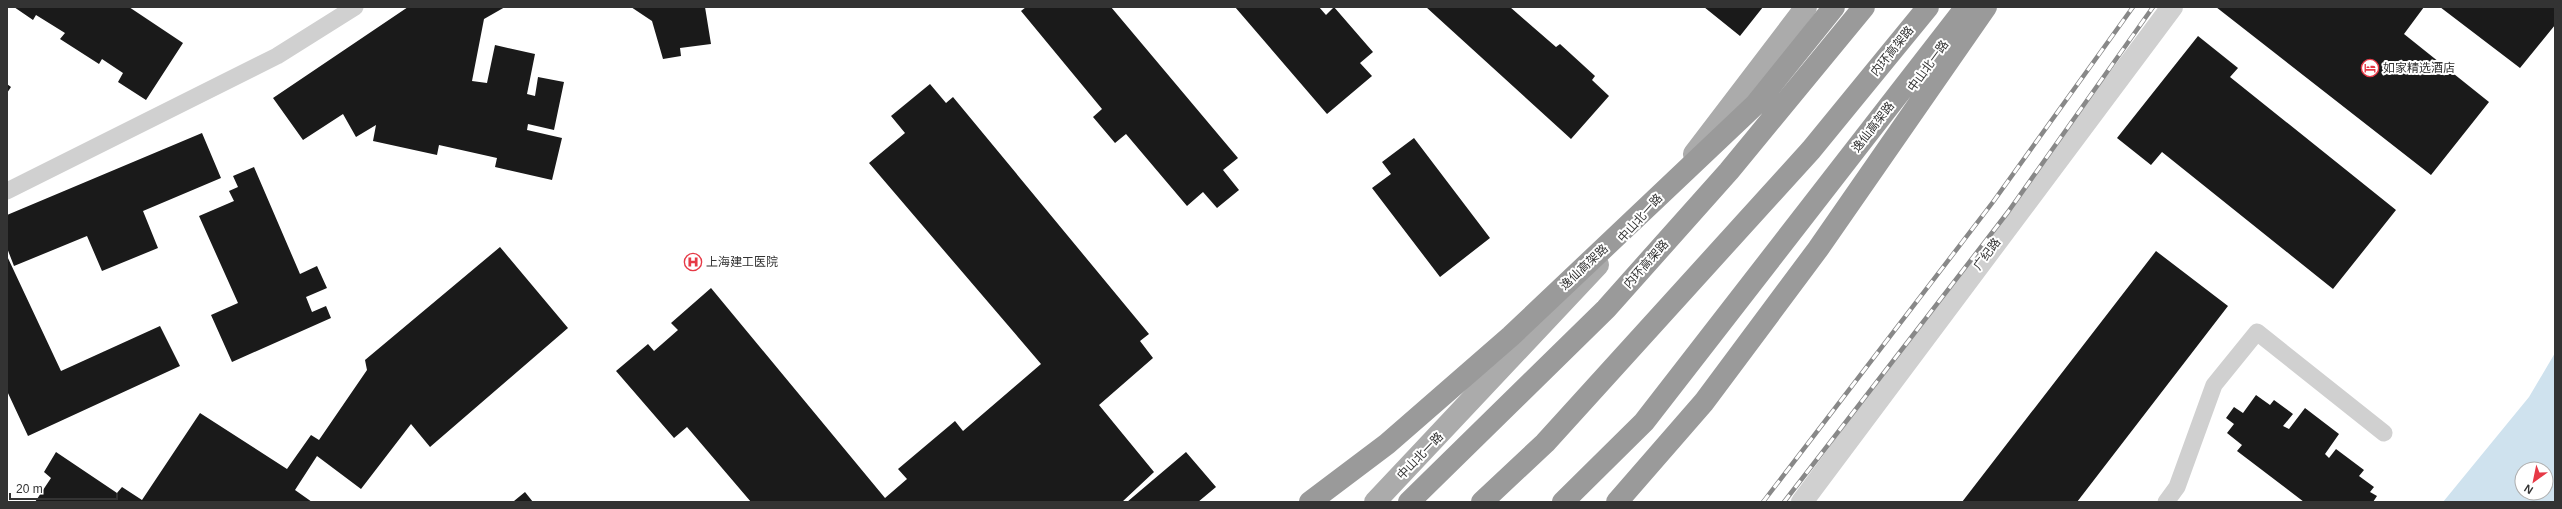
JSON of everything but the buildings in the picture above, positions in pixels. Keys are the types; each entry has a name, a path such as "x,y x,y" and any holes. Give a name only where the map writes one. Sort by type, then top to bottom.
{"highway":[{"name":"逸仙高架路","path":"1310,502 1387,444 1511,336 1745,115 1756,104 1834,7"},
{"name":"内环高架路","path":"1410,502 1606,309 1729,171 1864,7"},
{"name":"内环高架路","path":"1482,502 1545,443 1811,150 1928,7"},
{"name":"逸仙高架路","path":"1563,502 1644,422 1966,7"},
{"path":"1617,502 1704,402 1818,249 1986,7"}],"main road":[{"name":"中山北一路","path":"1375,502 1560,308 1666,189 1748,85 1806,7"},
{"name":"中山北一路","path":"1551,502 1575,483 1817,216 1972,7"}],"street":[{"name":"广纪路","path":"1802,502 2172,7"}],"lane":[{"path":"7,191 277,56 355,7"},
{"path":"2166,502 2177,487 2214,385 2257,332 2384,433"}],"water":[{"path":"2555,353 2555,502 2443,502 2529,397"}],"railway":[{"path":"1763,502 1993,202 2133,7"},
{"path":"1784,502 2008,212 2153,7"}],"place":[{"name":"如家精选酒店","path":"2370,68"},
{"name":"上海建工医院","path":"693,262"}]}
